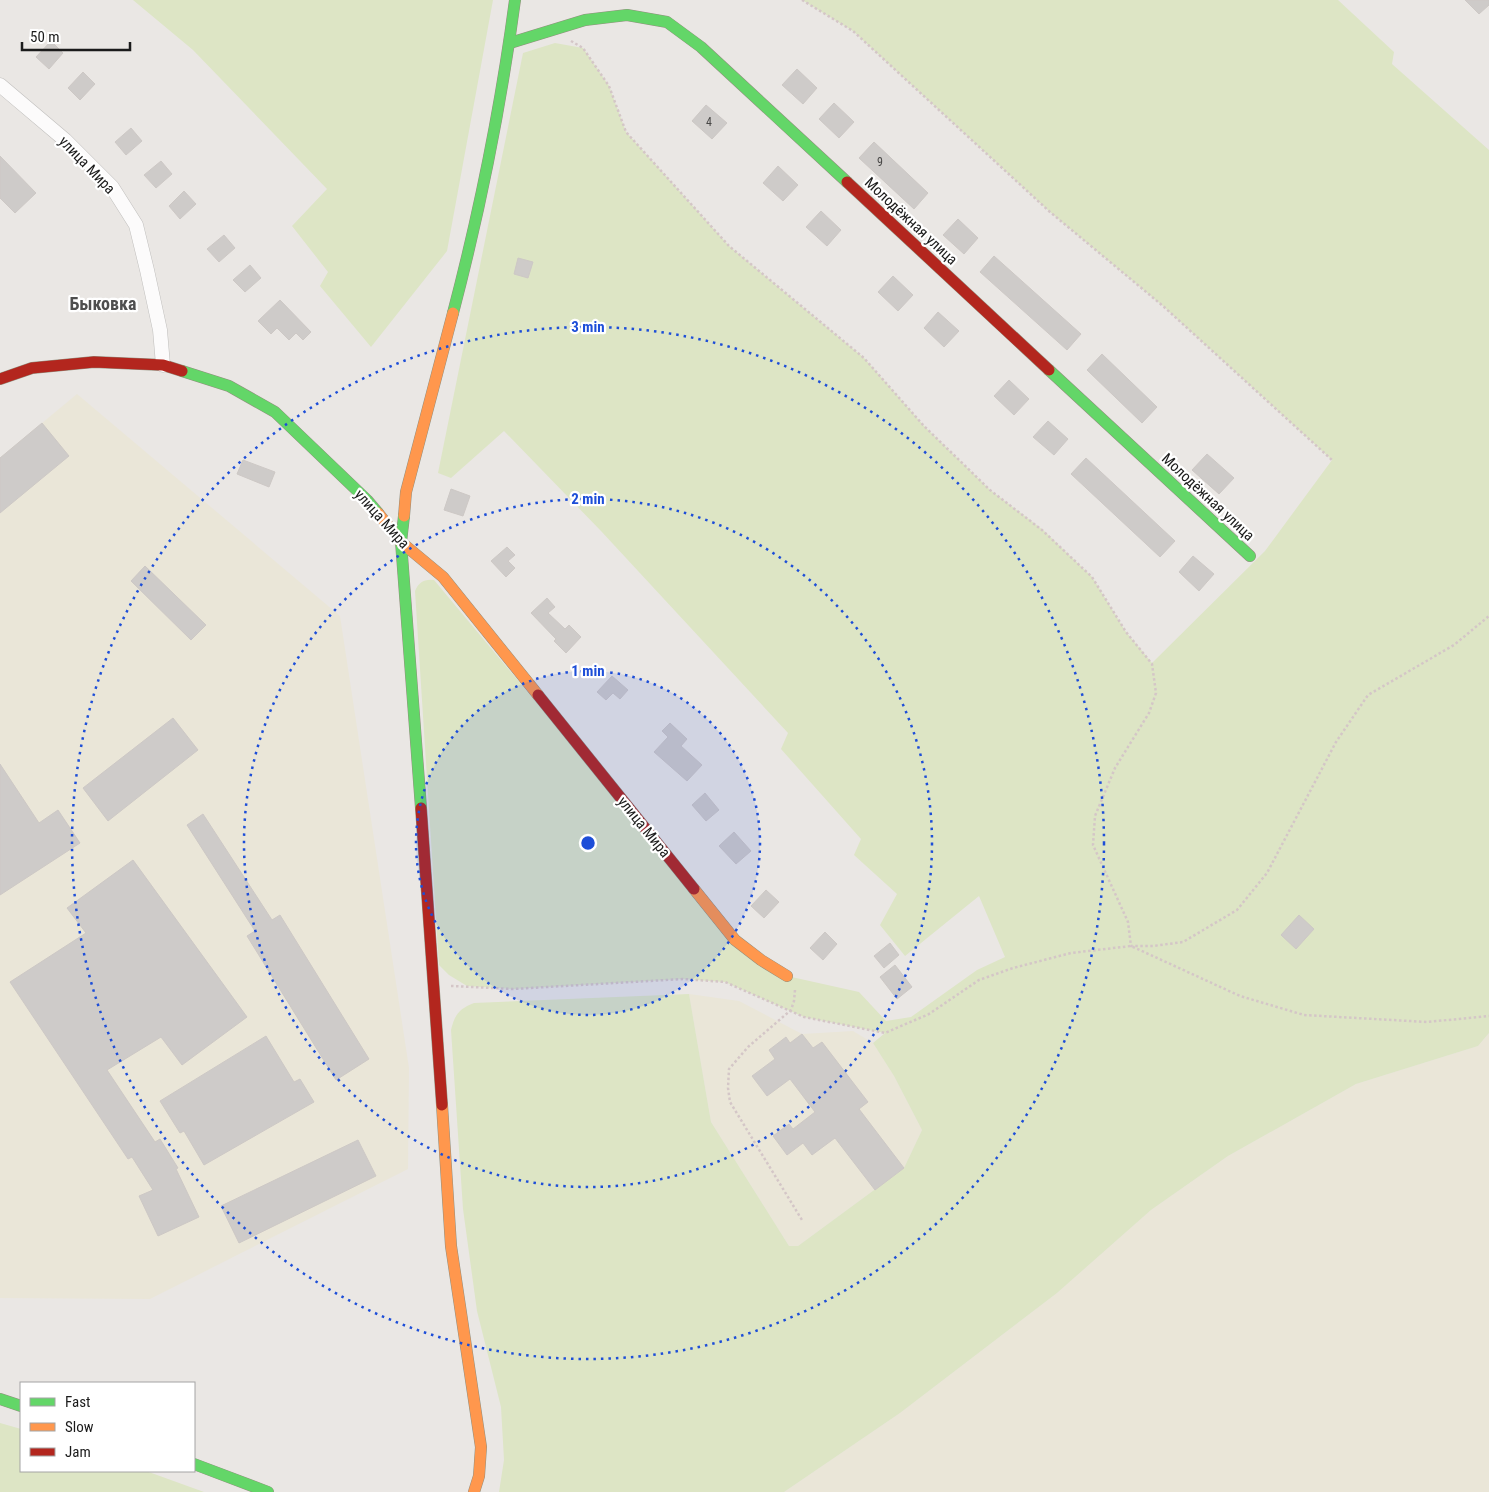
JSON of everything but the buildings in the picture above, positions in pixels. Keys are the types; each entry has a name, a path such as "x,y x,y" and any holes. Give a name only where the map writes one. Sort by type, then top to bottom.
{"street":[{"path":"474,1492 479,1476 481,1447 451,1246 401,542 406,492 482,200 510,43 515,0"},
{"name":"Молодёжная улица","path":"510,43 585,20 627,15 666,22 701,47 1250,556"},
{"name":"улица Мира","path":"0,85 65,140 112,187 136,225 148,270 160,330 163,365 229,386 275,412 367,500 401,542 443,577 735,940 761,960 787,976"},
{"path":"0,379 32,368 94,362 163,365"},
{"path":"0,1399 20,1406"},
{"path":"195,1464 268,1492"}],"path":[{"path":"802,0 854,31 1050,212 1163,306 1332,460"},
{"path":"553,30 582,48 609,86 626,132 729,246 864,358 924,426 990,490 1042,530 1092,577 1126,632 1152,664 1156,693 1149,713 1114,768 1095,816 1094,826 1093,845 1128,922 1131,946"},
{"path":"434,986 513,989 683,979 725,982 804,1017 886,1033 929,1014 979,980 1013,968 1071,953 1183,942 1237,910 1267,873 1336,742 1368,695 1454,644 1489,616"},
{"path":"1131,946 1240,996 1304,1015 1427,1022 1489,1016"},
{"path":"787,976 794,990 794,1001 790,1010 748,1047 729,1069 728,1088 730,1102 802,1220"}],"shaded area":[{"path":"77,394 340,616 409,1068 408,1169 150,1299 0,1298 0,458"},
{"path":"689,994 739,1001 802,1034 853,1031 873,1043 894,1076 922,1130 904,1168 798,1246 789,1246 711,1122"},
{"path":"1489,1033 1489,1492 784,1492 900,1413 1057,1293 1151,1210 1228,1156 1356,1084 1478,1046"}],"green space":[{"path":"133,0 493,0 447,251 371,347 320,286 328,272 292,226 327,189 193,50"},
{"path":"802,0 1338,0 1394,52 1392,64 1489,150 1489,1033 1478,1046 1356,1084 1228,1156 1151,1210 1057,1293 900,1413 784,1492 499,1492 504,1460 501,1407 477,1311 463,1209 451,1030 456,1016 461,1010 474,1003 689,994 711,1122 789,1246 798,1246 904,1168 922,1130 894,1076 873,1043 885,1033 804,1017 725,982 683,979 513,989 467,986 449,975 439,965 415,591 418,585 427,580 434,580 735,940 787,976 859,992 886,1021 911,1017 977,970 1005,957 979,896 905,956 880,925 897,894 854,855 861,839 781,749 788,733 601,531 504,431 451,478 438,473 523,53 555,43 583,48 609,86 626,132 729,246 864,358 924,426 990,490 1043,530 1092,577 1126,632 1152,663 1265,551 1332,460 1163,306 1050,212 853,31"},
{"path":"0,1423 20,1429 20,1472 149,1472 204,1492 0,1492"}],"traffic: fast":[{"path":"453,313 489,158 515,0"},
{"path":"510,43 585,20 627,15 667,22 701,47 847,182"},
{"path":"1049,370 1250,556"},
{"path":"182,371 229,386 275,412 367,500 378,513"},
{"path":"404,516 401,542 421,808"},
{"path":"0,1399 20,1406"},
{"path":"195,1464 268,1492"}],"traffic: slow":[{"path":"404,516 406,492 453,313"},
{"path":"378,513 401,542 443,577 538,695"},
{"path":"694,889 735,940 761,960 787,976"},
{"path":"442,1105 451,1246 481,1447 479,1476 474,1492"}],"traffic: jam":[{"path":"847,182 1049,370"},
{"path":"0,379 32,368 94,362 163,365 182,371"},
{"path":"538,695 694,889"},
{"path":"421,808 442,1105"}],"district":[{"name":"Быковка","path":"103,304"}]}
